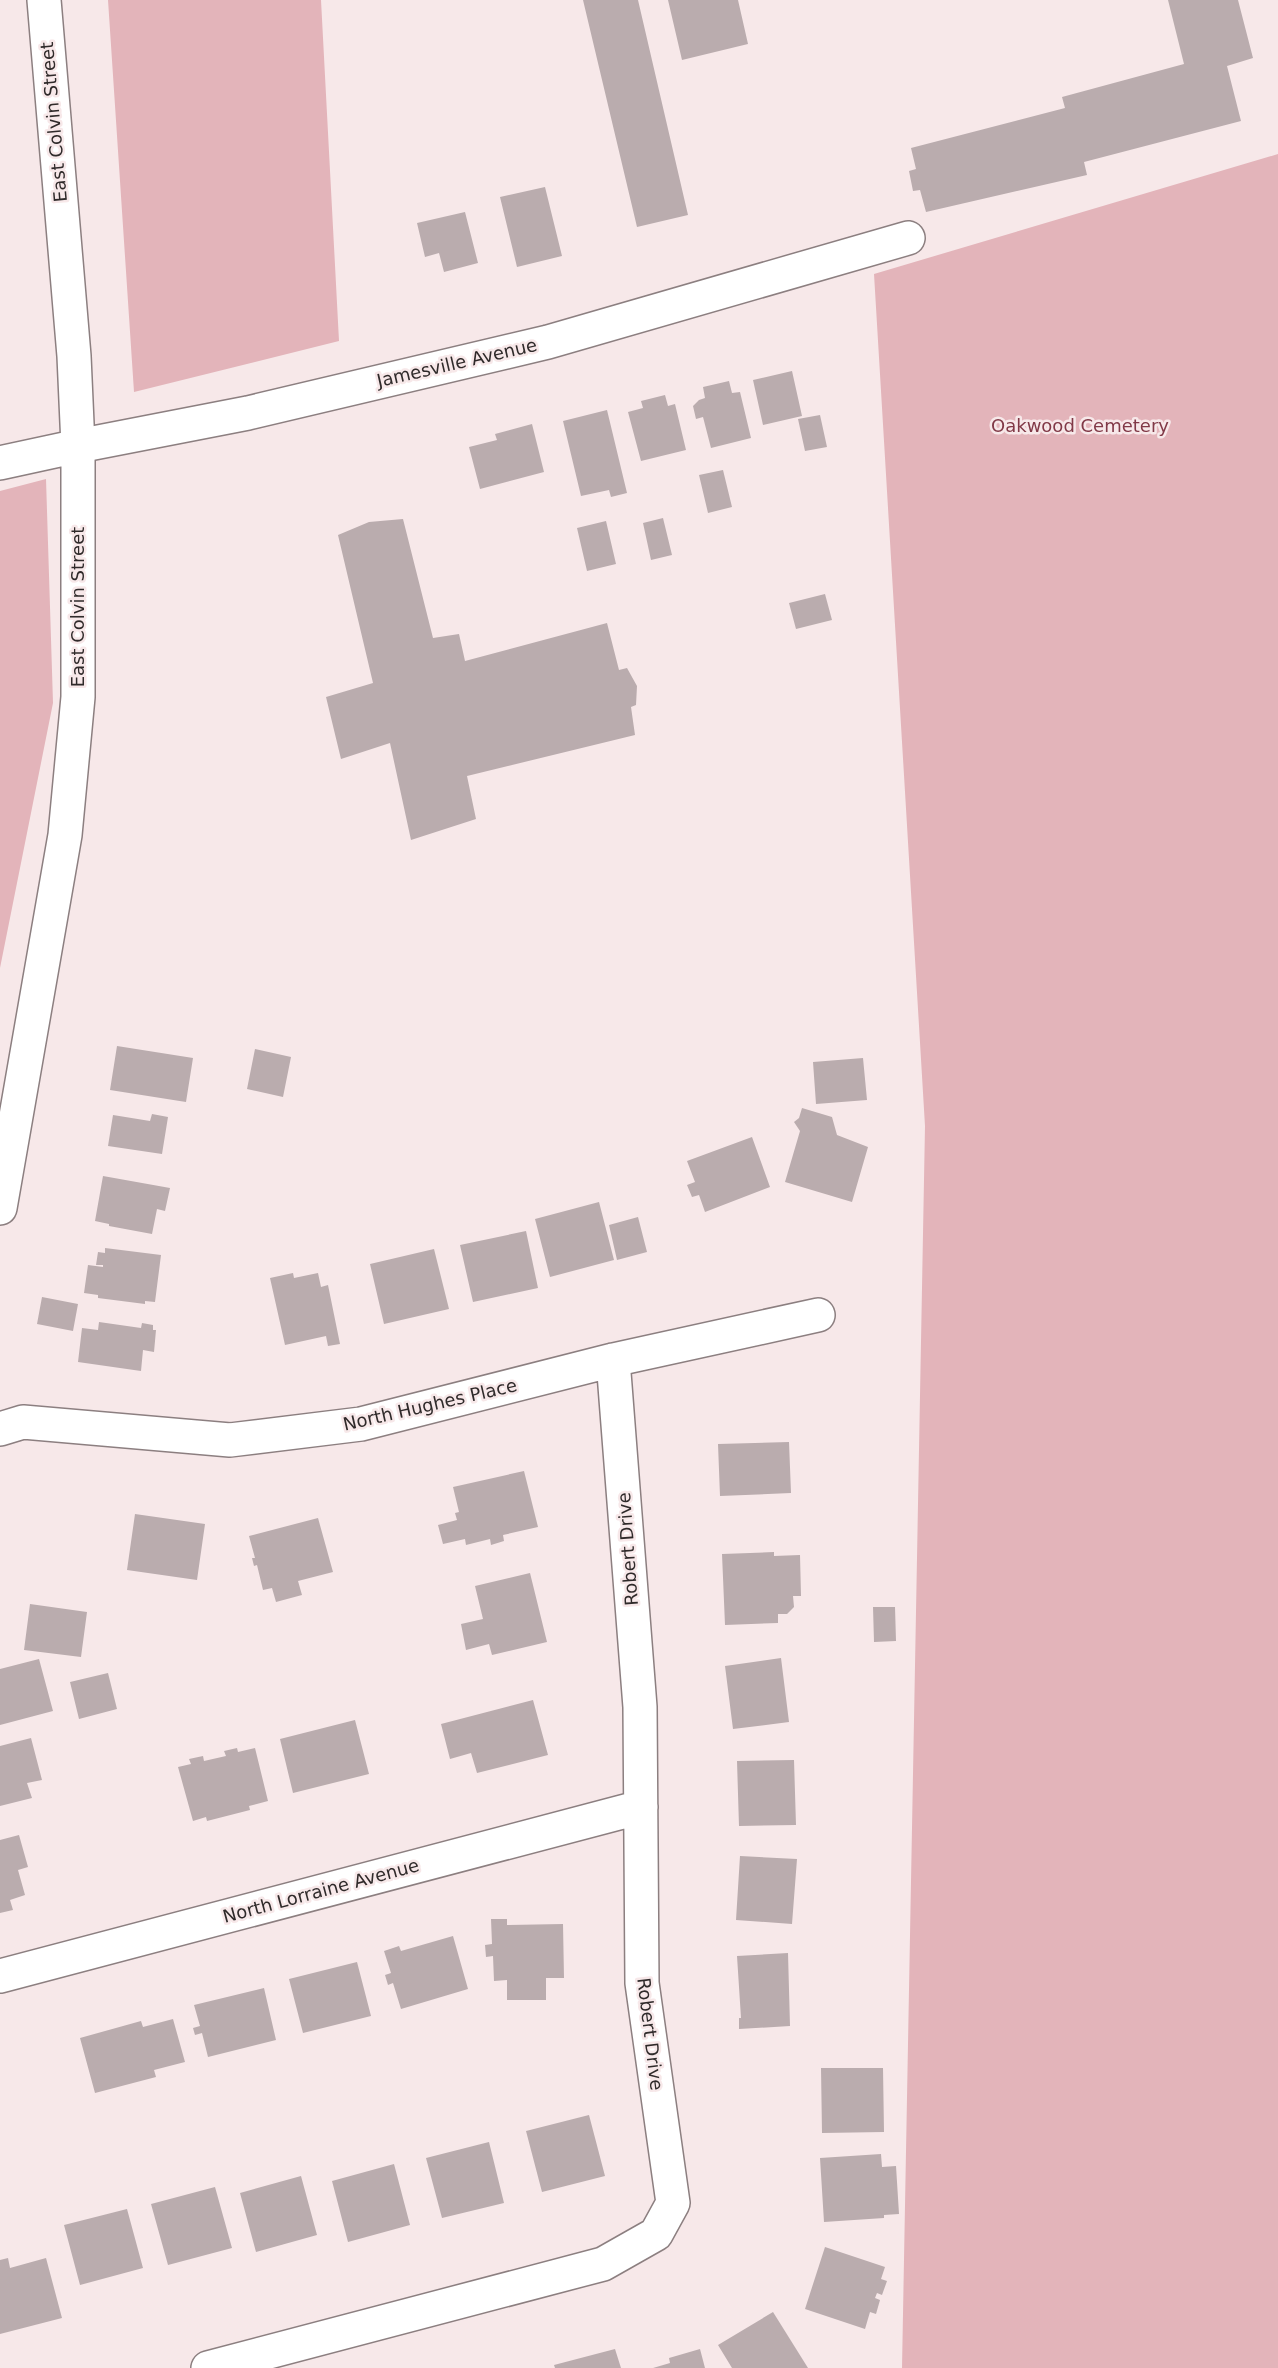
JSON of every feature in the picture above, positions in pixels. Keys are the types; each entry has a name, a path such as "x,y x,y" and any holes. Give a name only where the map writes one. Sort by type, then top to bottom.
{"street":[{"name":"East Colvin Street","path":"0,1208 65,835 78,697 78,446 74,356 44,0"},
{"name":"Jamesville Avenue","path":"0,462 248,413 548,342 908,238"},
{"name":"North Hughes Place","path":"0,1429 23,1422 230,1440 361,1424 613,1360 818,1315"},
{"name":"Robert Drive","path":"208,2368 603,2264 656,2234 673,2203 642,1983 640,1707 613,1360"},
{"name":"North Lorraine Avenue","path":"0,1976 641,1807"}],"green space":[{"path":"108,0 321,0 339,341 134,392"},
{"name":"Oakwood Cemetery","path":"1278,154 1278,2368 902,2368 925,1126 874,274"},
{"path":"46,479 53,703 0,968 0,491"}],"building":[{"path":"583,0 638,0 688,215 637,227"},
{"path":"668,0 738,0 748,44 682,60"},
{"path":"1168,0 1238,0 1253,58 1227,66 1241,121 1084,162 1087,175 926,212 920,190 913,191 909,171 916,169 911,148 1065,108 1062,97 1184,64"},
{"path":"545,187 562,256 517,267 500,197"},
{"path":"465,212 478,263 444,272 439,253 425,257 417,223"},
{"path":"792,371 802,416 763,425 753,380"},
{"path":"729,381 732,393 740,392 751,438 711,448 703,417 696,419 693,406 705,398 703,387"},
{"path":"665,395 668,406 675,404 686,450 641,461 628,412 643,408 641,401"},
{"path":"607,410 627,493 611,497 609,490 581,496 563,421"},
{"path":"820,415 827,447 805,451 798,419"},
{"path":"532,424 544,472 480,489 469,447 497,440 495,434"},
{"path":"723,470 732,507 708,513 699,475"},
{"path":"663,518 672,555 651,560 643,523"},
{"path":"403,519 433,638 459,634 465,661 607,623 619,670 627,668 637,686 636,705 631,707 635,735 467,776 476,819 411,840 390,743 341,759 326,697 373,683 338,535 369,522"},
{"path":"606,521 616,564 587,571 577,528"},
{"path":"825,594 832,620 796,629 789,603"},
{"path":"117,1046 193,1058 186,1102 110,1090"},
{"path":"255,1049 291,1057 283,1097 247,1089"},
{"path":"863,1058 867,1100 816,1104 813,1062"},
{"path":"802,1108 832,1117 837,1135 868,1147 852,1202 785,1182 800,1131 794,1122 799,1118"},
{"path":"152,1114 168,1117 162,1154 108,1146 113,1115 150,1121"},
{"path":"752,1137 770,1187 705,1212 699,1195 692,1197 687,1185 695,1182 687,1161"},
{"path":"103,1176 170,1188 165,1211 157,1209 152,1234 95,1221"},
{"path":"599,1202 614,1260 550,1277 535,1219"},
{"path":"638,1217 647,1252 617,1260 609,1225"},
{"path":"526,1231 538,1288 473,1302 460,1245"},
{"path":"105,1248 161,1255 155,1302 145,1301 145,1304 98,1298 98,1295 84,1293 88,1265 103,1267 103,1265 96,1265 98,1252 105,1253"},
{"path":"434,1249 449,1309 384,1324 370,1264"},
{"path":"293,1273 294,1278 318,1273 321,1287 328,1285 340,1344 328,1346 326,1336 285,1345 270,1278"},
{"path":"42,1297 78,1304 73,1331 37,1324"},
{"path":"99,1322 141,1328 142,1323 153,1325 153,1330 156,1330 154,1352 143,1350 141,1371 78,1362 82,1328 98,1330"},
{"path":"789,1442 791,1493 720,1496 718,1444"},
{"path":"524,1471 538,1527 503,1535 504,1541 491,1545 490,1539 466,1545 465,1539 443,1544 438,1525 457,1520 455,1513 459,1512 453,1487"},
{"path":"135,1514 205,1524 197,1580 127,1570"},
{"path":"318,1518 333,1572 298,1581 302,1595 276,1602 272,1588 263,1590 257,1565 254,1566 252,1558 255,1558 249,1536"},
{"path":"774,1552 774,1556 800,1555 801,1596 793,1596 794,1607 787,1614 778,1614 778,1623 725,1625 722,1554"},
{"path":"530,1573 547,1642 492,1655 489,1644 466,1650 461,1624 483,1619 475,1586"},
{"path":"30,1604 87,1612 81,1657 24,1650"},
{"path":"873,1607 895,1607 896,1641 874,1642"},
{"path":"781,1658 789,1722 733,1729 725,1666"},
{"path":"39,1659 53,1711 0,1725 0,1669"},
{"path":"108,1673 117,1709 79,1719 70,1682"},
{"path":"533,1700 548,1755 477,1773 471,1753 450,1759 441,1724"},
{"path":"355,1720 369,1774 293,1793 280,1739"},
{"path":"31,1738 42,1780 27,1783 32,1798 0,1806 0,1746"},
{"path":"237,1748 238,1752 255,1748 268,1801 249,1806 250,1810 207,1821 206,1817 193,1821 178,1767 191,1764 189,1759 203,1756 204,1761 226,1756 224,1751"},
{"path":"794,1760 796,1825 739,1826 737,1761"},
{"path":"19,1835 28,1867 18,1870 25,1895 10,1900 13,1910 0,1913 0,1840"},
{"path":"740,1856 797,1859 792,1924 736,1920"},
{"path":"491,1919 507,1919 507,1925 563,1924 564,1978 546,1978 546,2000 507,2000 507,1980 494,1981 493,1956 486,1957 485,1945 492,1944"},
{"path":"453,1936 468,1989 401,2009 393,1983 388,1985 385,1975 391,1973 384,1951 399,1946 401,1951"},
{"path":"788,1953 790,2026 739,2029 739,2018 741,2018 737,1956"},
{"path":"357,1962 371,2016 303,2033 289,1979"},
{"path":"264,1988 276,2040 208,2057 202,2033 195,2035 193,2028 200,2026 194,2005"},
{"path":"173,2019 185,2062 154,2070 156,2077 95,2093 80,2038 141,2021 143,2027"},
{"path":"821,2068 883,2068 884,2132 822,2133"},
{"path":"589,2115 605,2176 542,2192 526,2131"},
{"path":"489,2142 504,2203 442,2218 426,2158"},
{"path":"881,2154 882,2167 896,2166 899,2214 884,2215 884,2218 824,2222 820,2158"},
{"path":"394,2164 410,2225 348,2242 332,2181"},
{"path":"301,2176 317,2235 256,2252 240,2193"},
{"path":"215,2187 232,2248 168,2265 151,2204"},
{"path":"127,2209 143,2268 80,2285 64,2225"},
{"path":"825,2247 885,2267 881,2279 887,2281 882,2295 877,2293 875,2298 880,2300 876,2314 870,2312 865,2329 805,2309"},
{"path":"8,2258 10,2268 46,2258 62,2318 0,2334 0,2260"},
{"path":"773,2312 808,2368 732,2368 718,2345"},
{"path":"615,2349 621,2368 555,2368 554,2365"},
{"path":"700,2349 705,2368 653,2368 670,2363 669,2358"}]}
